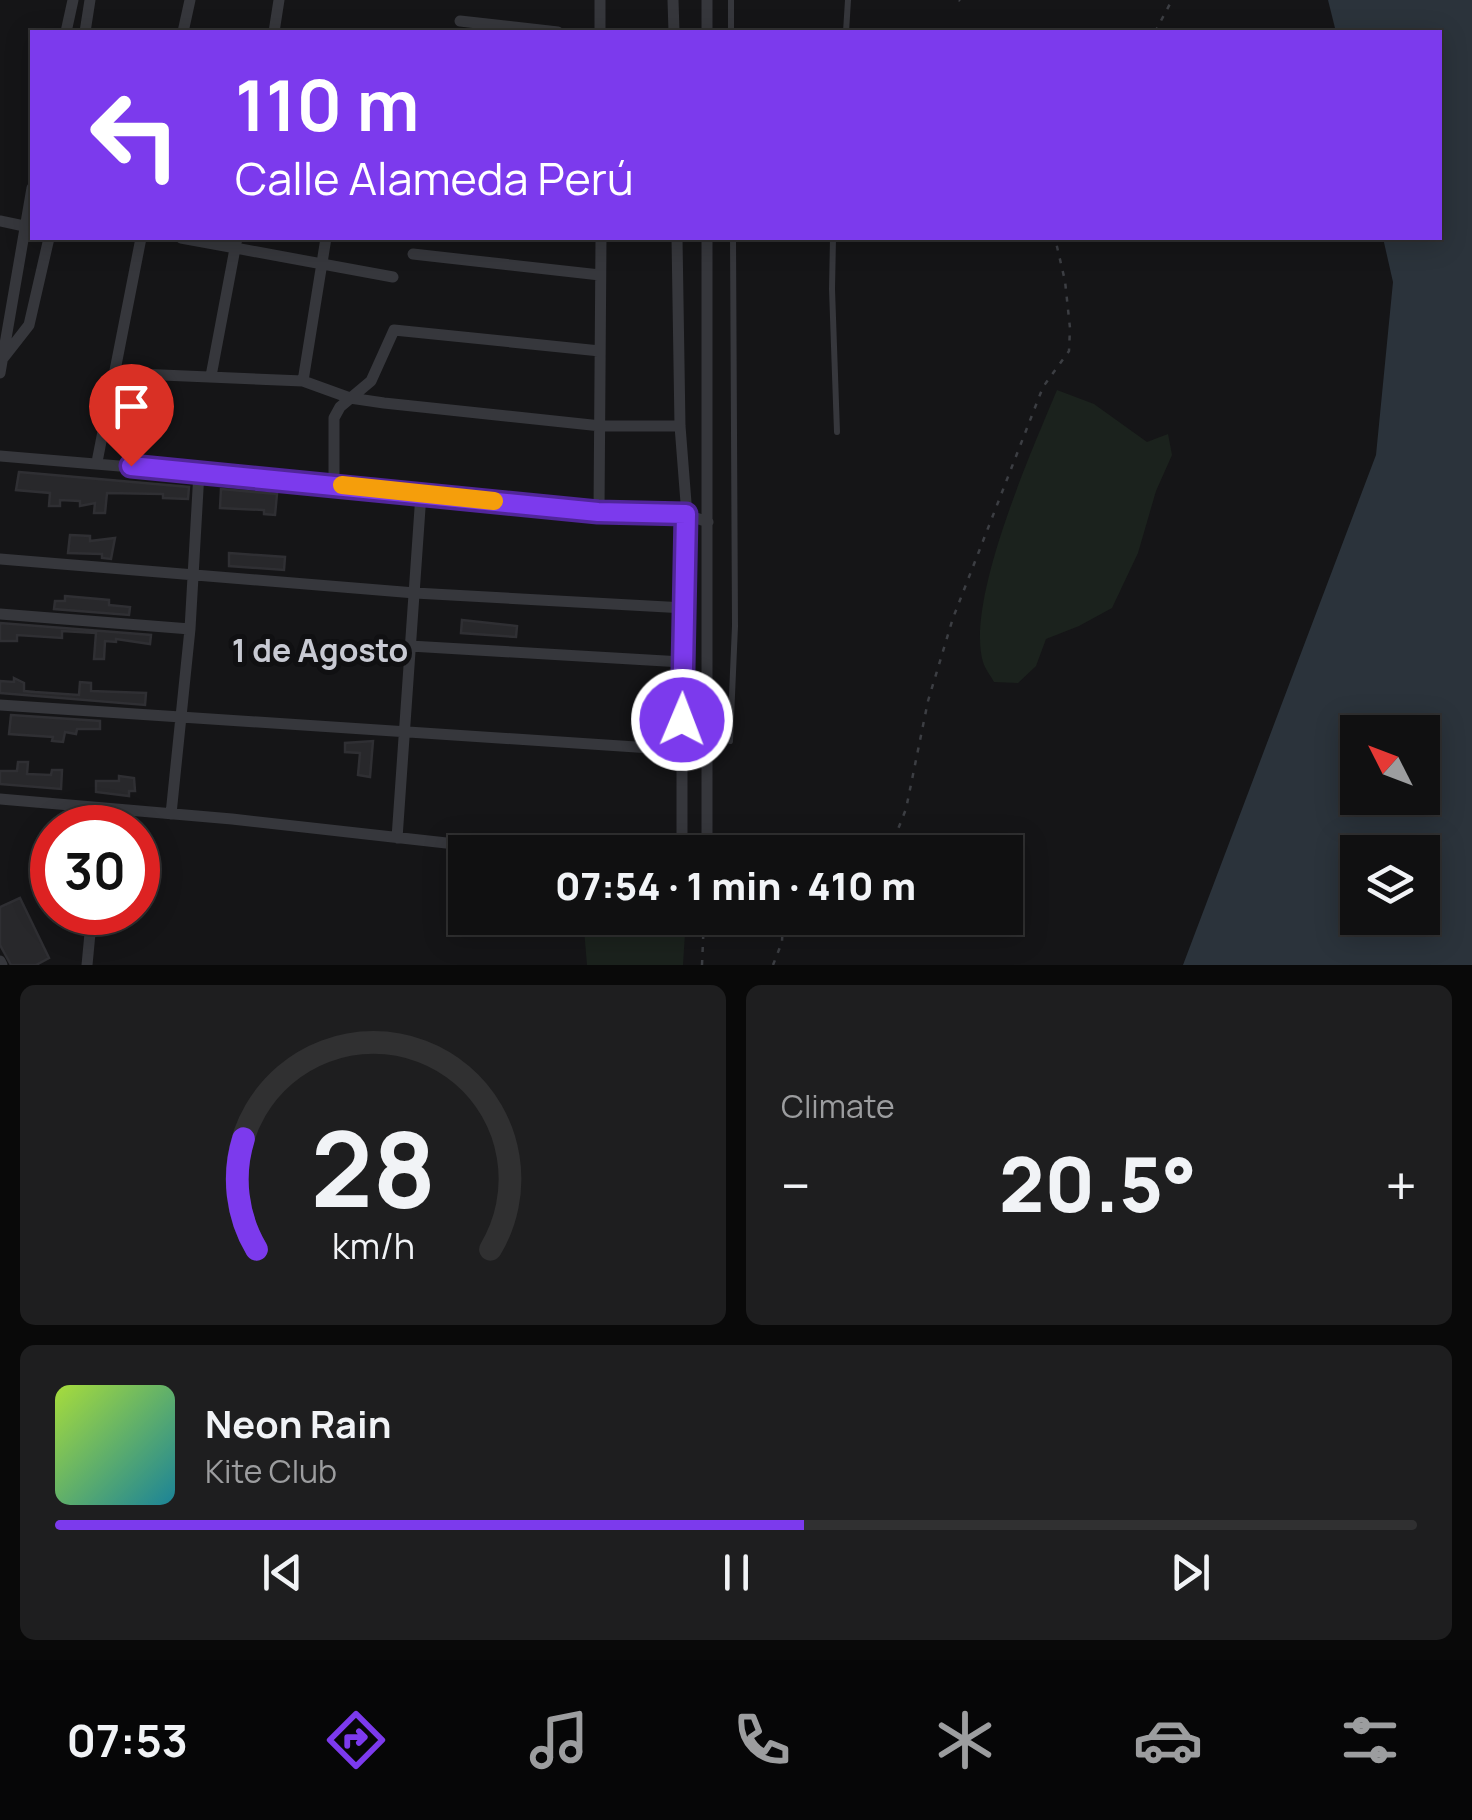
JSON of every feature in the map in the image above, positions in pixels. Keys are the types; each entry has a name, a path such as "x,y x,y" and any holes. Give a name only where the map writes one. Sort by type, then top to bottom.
{"street":[{"path":"66,30 73,0"},
{"path":"84,30 90,0"},
{"path":"183,30 190,0"},
{"path":"274,30 279,0"},
{"path":"600,0 600,30"},
{"path":"674,0 674,30"},
{"path":"707,0 707,30"},
{"path":"460,21 540,30"},
{"path":"0,373 30,208"},
{"path":"0,220 24,226"},
{"path":"3,358 29,326 48,240"},
{"path":"98,462 141,240"},
{"path":"209,240 237,242 393,277"},
{"path":"303,381 326,240"},
{"path":"598,512 601,240"},
{"path":"677,240 680,426 686,514 682,835"},
{"path":"707,835 708,240"},
{"path":"211,376 237,242"},
{"path":"413,254 600,275"},
{"path":"334,484 334,418 340,406 370,381 394,330 600,351"},
{"path":"115,373 303,381 350,398 601,426 680,426"},
{"path":"0,456 334,484 598,512 686,514 708,522"},
{"path":"171,814 190,629 199,472"},
{"path":"397,838 421,494"},
{"path":"0,559 415,593 685,608"},
{"path":"0,614 190,629"},
{"path":"410,646 682,662"},
{"path":"0,705 681,750"},
{"path":"0,799 67,805"},
{"path":"160,813 448,843"},
{"path":"88,965 90,935"}],"lane":[{"path":"732,0 732,30"},
{"path":"846,30 848,0"},
{"path":"730,741 735,626 733,240"},
{"path":"834,240 837,432"}],"path":[{"path":"1156,30 1172,0"},
{"path":"896,835 906,809 928,701 952,618 1043,387 1069,351 1066,296 1055,240"},
{"path":"702,965 703,935"},
{"path":"774,965 782,935"}],"shaded area":[{"path":"1328,0 1472,0 1472,965 1183,965 1376,455 1393,282 1383,240 1442,240 1442,30 1336,30"},
{"path":"1057,390 1094,404 1147,442 1168,434 1172,455 1156,491 1138,553 1112,608 1046,639 1036,666 1018,683 994,682 983,662 983,602 1004,526"},
{"path":"584,935 685,935 683,965 587,965"}],"building":[{"path":"19,472 189,487 188,499 163,498 163,494 107,493 105,513 94,513 95,503 80,506 80,501 60,500 60,506 49,506 50,493 16,490"},
{"path":"221,489 277,494 275,515 264,514 264,510 220,508"},
{"path":"70,535 90,536 90,541 115,538 111,559 102,558 102,554 68,553"},
{"path":"229,553 285,557 284,570 229,566"},
{"path":"65,596 109,600 109,605 130,607 129,615 54,609 55,601 65,601"},
{"path":"462,620 517,626 516,637 461,633"},
{"path":"0,623 151,635 150,644 105,641 104,659 94,659 96,633 62,631 62,638 17,635 17,641 0,641"},
{"path":"14,678 24,683 24,691 79,695 80,682 91,683 91,691 146,693 145,705 0,693 0,681 14,682"},
{"path":"11,715 100,721 100,729 65,732 63,742 52,741 53,737 9,734"},
{"path":"373,741 370,777 358,775 360,753 345,752 345,743"},
{"path":"18,762 28,762 27,774 51,775 52,770 62,770 61,789 0,784 0,771 17,771"},
{"path":"119,776 134,778 135,791 129,791 129,796 96,792 96,781 119,781"},
{"path":"20,898 30,919 30,935 38,935 49,958 36,965 11,965 0,945 0,907"}],"slow traffic":[{"path":"342,485 494,501"}],"district":[{"name":"1 de Agosto","path":"320,650"}],"route":[{"path":"131,466 598,512 686,514 682,720"}]}
